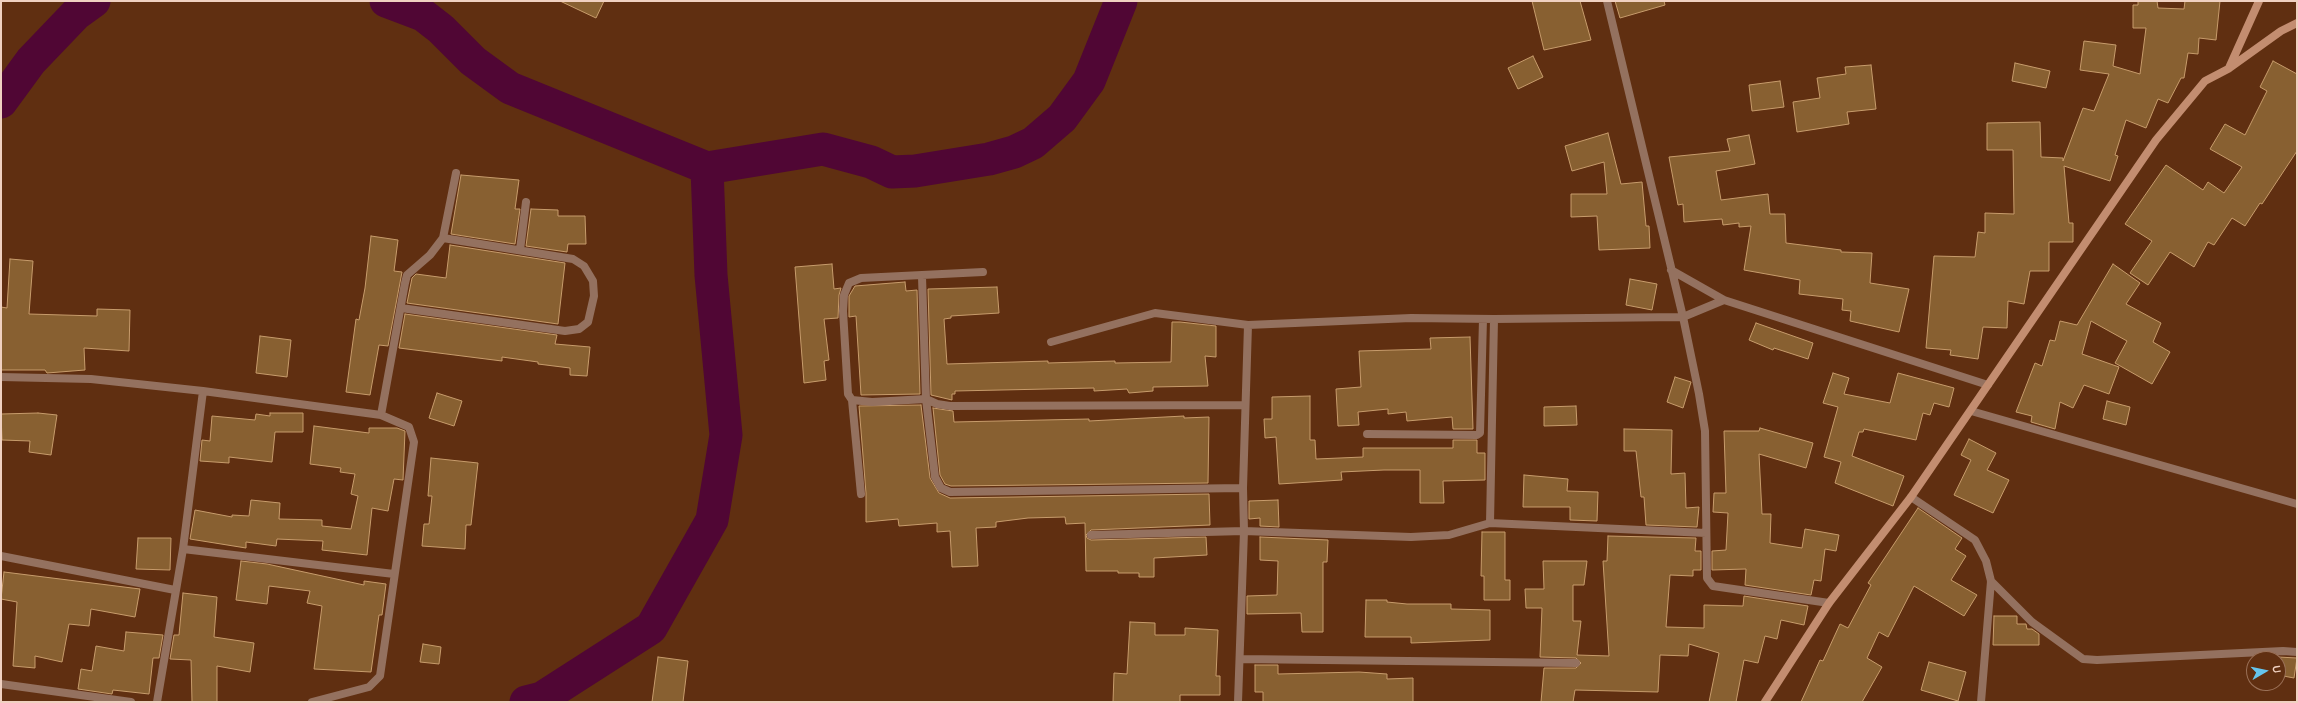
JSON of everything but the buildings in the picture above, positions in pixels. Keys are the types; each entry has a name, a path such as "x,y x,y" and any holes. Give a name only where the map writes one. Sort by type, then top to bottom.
{"street":[{"path":"1607,1 1683,317 1705,431 1706,574 1709,583 1713,586 1829,604"},
{"path":"2228,69 2259,1"},
{"path":"1765,702 1829,604 1911,497 2156,140 2205,81 2228,69 2281,31 2297,23"},
{"path":"381,415 407,275 430,255 442,238 456,173"},
{"path":"520,250 526,202"},
{"path":"401,308 565,330 579,330 588,322 594,296 593,281 584,266 573,259 442,238"},
{"path":"1671,270 1724,300 1988,385"},
{"path":"861,494 852,400 848,394 843,310 844,295 849,283 861,278 922,277 983,272"},
{"path":"922,277 926,399 935,477 941,488 950,492 1244,488"},
{"path":"1051,342 1155,313 1248,325 1411,318 1494,319 1683,317 1724,300"},
{"path":"1367,434 1480,433 1483,319"},
{"path":"1490,523 1494,319"},
{"path":"1238,702 1244,531 1245,404 1248,325"},
{"path":"1,377 92,379 203,391 381,415 409,428 414,442 380,676 369,687 312,702"},
{"path":"157,702 183,549 203,391"},
{"path":"852,400 872,402 926,399 937,404 950,406 1245,404"},
{"path":"1971,411 2297,504"},
{"path":"1911,497 1975,540 1984,556 1991,581 1981,702"},
{"path":"1091,535 1244,531 1411,537 1449,535 1490,523 1706,533"},
{"path":"183,549 394,574"},
{"path":"1,556 175,590"},
{"path":"1991,581 2032,622 2083,659 2297,652"},
{"path":"1240,659 1576,663"},
{"path":"1,684 131,702"}],"waterway":[{"path":"1,102 31,61 76,14 94,1"},
{"path":"386,1 423,15 441,29 473,61 510,88 707,168 823,149 871,162 892,172 915,171 989,159 1014,152 1033,143 1062,118 1089,81 1121,1"},
{"path":"526,702 542,698 651,628 712,520 726,435 711,275 707,168"}]}
